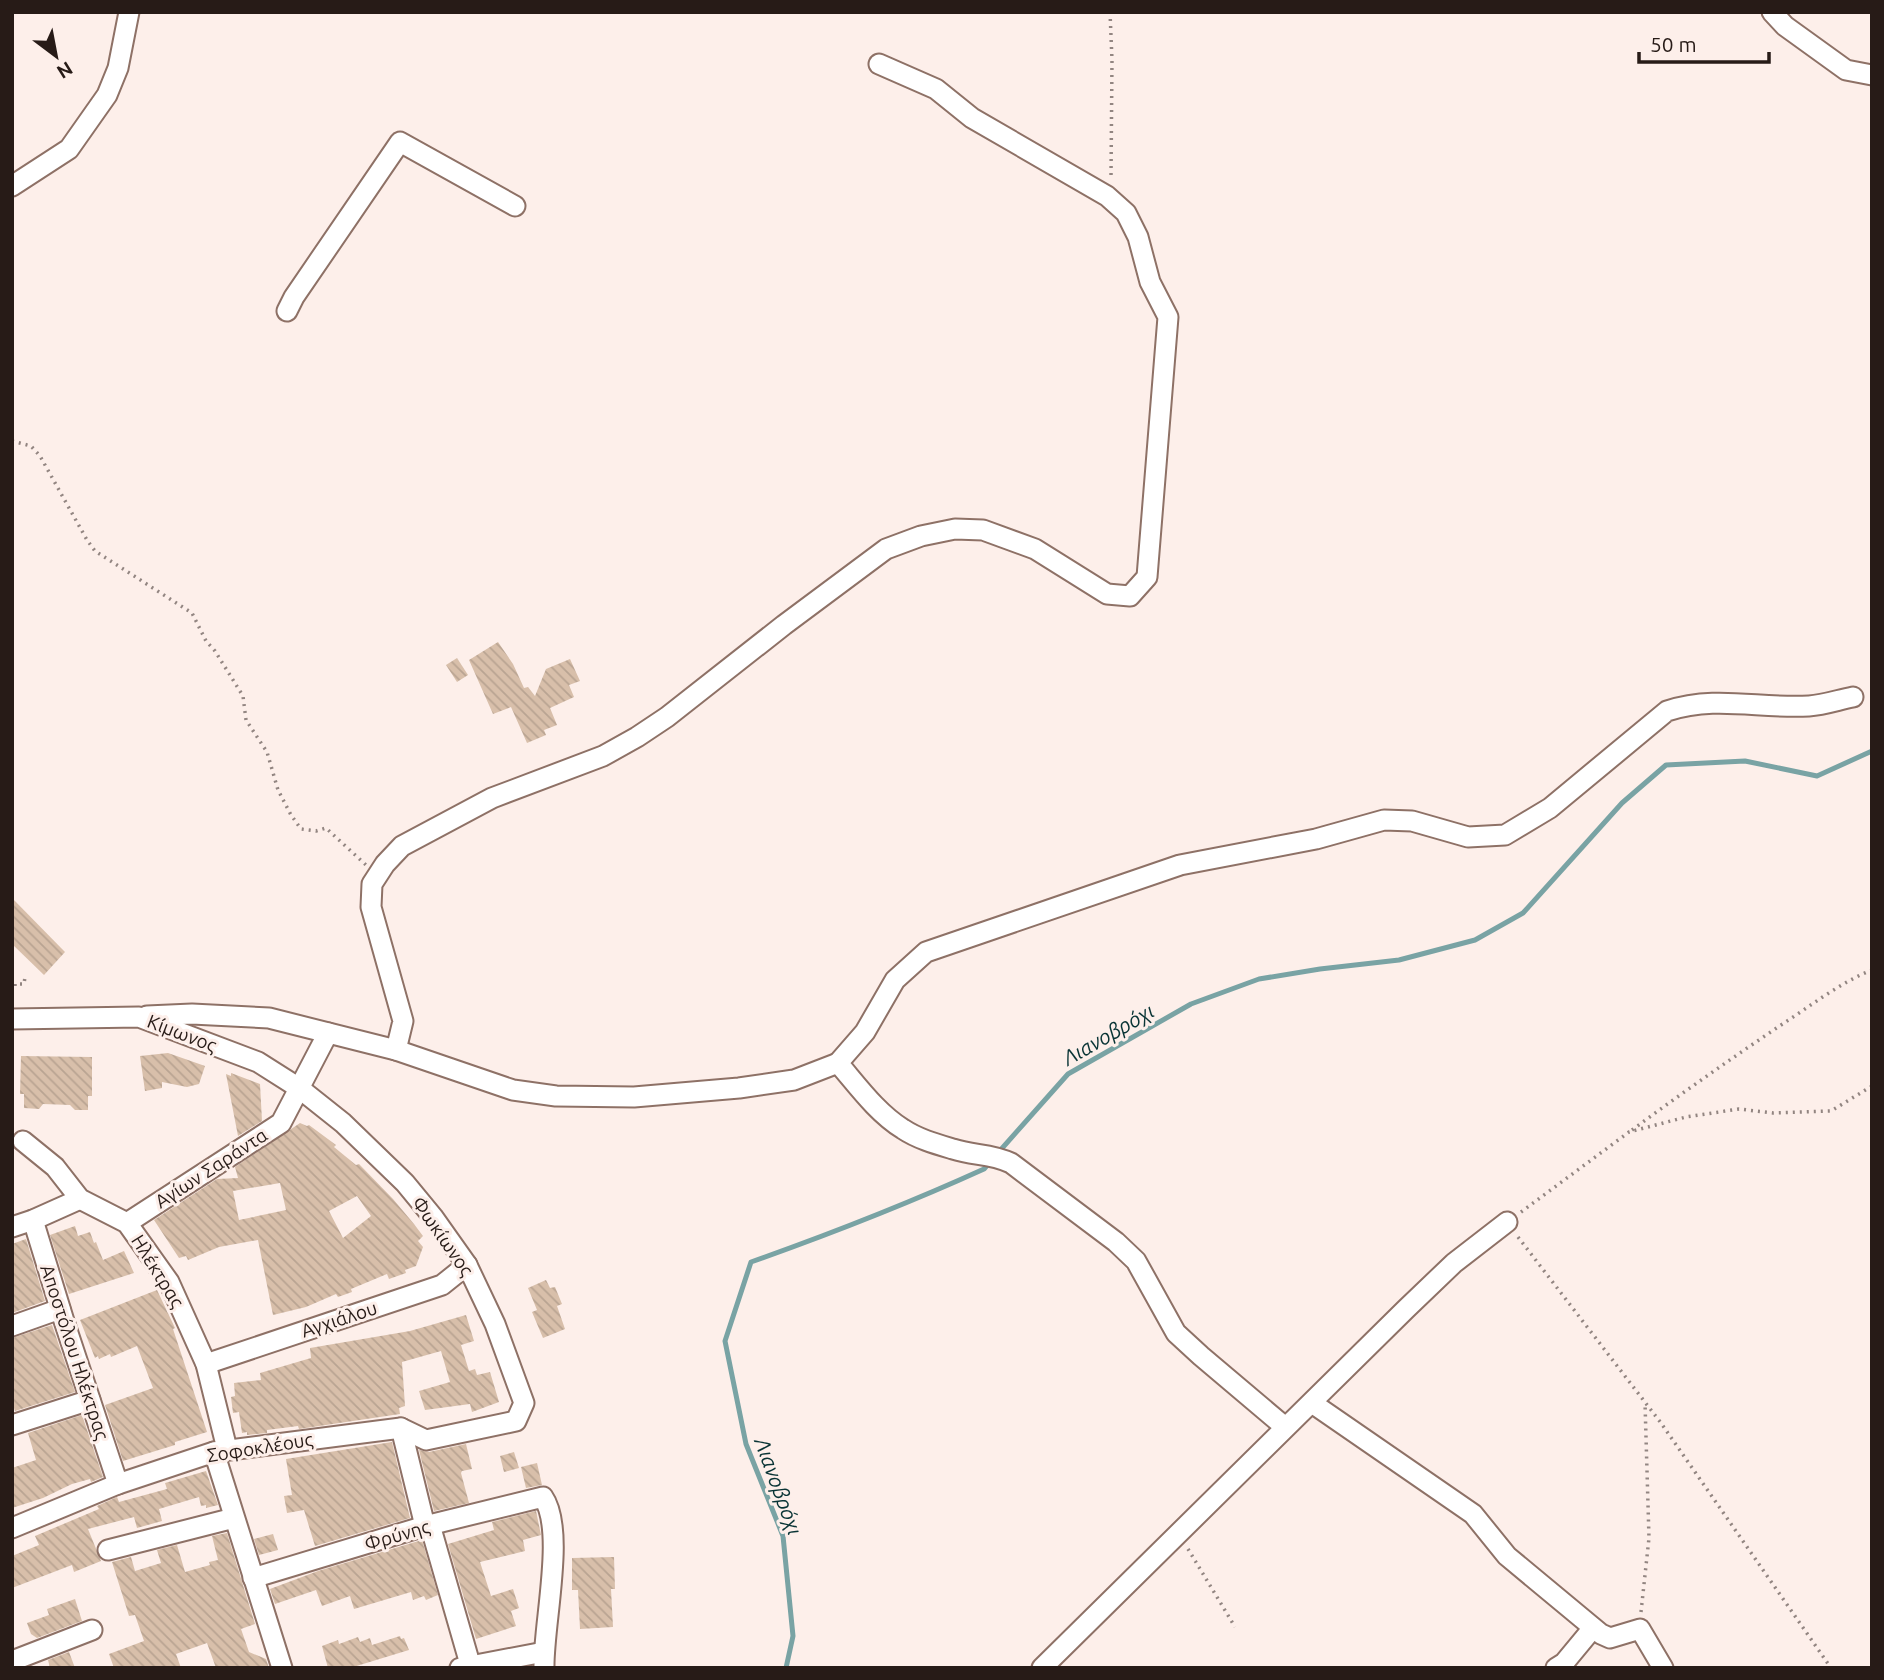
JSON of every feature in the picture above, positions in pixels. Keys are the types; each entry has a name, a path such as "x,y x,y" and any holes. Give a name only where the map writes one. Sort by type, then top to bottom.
{"street":[{"path":"12,186 69,149 107,95 118,68 130,12"},
{"path":"1772,12 1785,26 1846,69 1872,75"},
{"path":"396,1050 402,1021 371,907 372,884 402,846 492,798 603,756 638,737 667,718 784,625 886,549 921,536 955,529 983,530 1035,549 1107,594 1130,596 1147,578 1168,317 1150,282 1138,237 1126,213 1107,196 972,118 936,89 879,64"},
{"path":"287,311 400,142 515,206"},
{"path":"139,1017 192,1014 269,1018 396,1050 513,1090 556,1096 634,1097 739,1088 794,1080 838,1063 865,1032 895,980 909,965 926,952 961,939 1180,864 1316,839 1384,820 1412,821 1468,837 1505,835 1550,808 1667,711 1691,703 1811,706 1853,697"},
{"name":"Κίμωνος","path":"12,1019 139,1017 258,1062 299,1088"},
{"name":"Αγίων Σαράντα","path":"127,1223 281,1123 328,1033"},
{"path":"838,1063 876,1106 902,1129 931,1143 966,1153 995,1156 1011,1163 1116,1242 1136,1261 1177,1333 1200,1356 1285,1427"},
{"name":"Φωκίωνος","path":"299,1088 343,1123 405,1183 467,1265 495,1324 524,1404 516,1421"},
{"name":"Ηλέκτρας","path":"23,1141 55,1167 80,1199 127,1223 169,1282 206,1364 234,1518 282,1668"},
{"path":"12,1227 80,1199"},
{"name":"Αποστόλου Ηλέκτρας","path":"33,1220 118,1484"},
{"path":"1042,1668 1454,1263 1507,1222"},
{"name":"Αγχιάλου","path":"206,1364 442,1285 467,1265"},
{"path":"12,1326 60,1309"},
{"path":"12,1425 90,1400"},
{"path":"1312,1403 1473,1514 1507,1556 1593,1628 1610,1638 1640,1629 1663,1668"},
{"name":"Σοφοκλέους","path":"12,1528 118,1484 221,1450 401,1428 426,1440 516,1421"},
{"path":"401,1428 465,1666 544,1660"},
{"name":"Φρύνης","path":"253,1578 427,1526 543,1497 551,1508 553,1554 544,1660"},
{"path":"108,1550 234,1518"},
{"path":"1556,1668 1564,1663 1593,1628"},
{"path":"12,1661 92,1630"}],"path":[{"path":"1110,12 1111,175 1115,203"},
{"path":"12,440 31,446 40,456 95,551 192,613 206,641 243,696 246,720 267,752 278,790 301,829 316,831 326,828 377,876"},
{"path":"1831,1668 1644,1401 1507,1222 1699,1080 1858,975 1872,970"},
{"path":"15,986 24,984 25,977"},
{"path":"1629,1132 1686,1117 1739,1109 1773,1113 1831,1111 1872,1087"},
{"path":"1640,1629 1649,1538 1644,1401"},
{"path":"1177,1533 1235,1627"}],"building":[{"path":"498,642 513,664 524,688 528,687 535,696 546,669 570,659 580,681 569,685 574,697 550,708 557,725 544,730 546,735 527,743 511,707 493,714 469,660"},
{"path":"457,658 468,675 457,682 446,665"},
{"path":"12,898 65,952 44,975 12,944"},
{"path":"168,1053 205,1066 199,1084 187,1087 162,1082 162,1088 145,1091 140,1056"},
{"path":"21,1056 92,1057 92,1096 88,1096 88,1110 75,1110 70,1105 43,1104 39,1109 24,1108 24,1094 20,1094"},
{"path":"231,1073 260,1084 262,1121 238,1136 226,1074 231,1076"},
{"path":"300,1123 309,1125 336,1145 334,1147 356,1165 359,1164 414,1224 423,1236 418,1241 423,1247 416,1266 389,1279 387,1274 338,1297 336,1294 306,1307 273,1315 258,1240 219,1247 188,1260 186,1256 179,1258 154,1220 217,1179 238,1178 235,1167","holes":["280,1183 286,1210 239,1220 233,1191","357,1196 371,1216 343,1238 329,1211"]},
{"path":"75,1226 78,1236 90,1232 103,1260 124,1251 134,1273 69,1294 50,1235"},
{"path":"26,1239 45,1301 12,1313 12,1244"},
{"path":"546,1280 550,1288 555,1287 562,1304 557,1306 565,1329 543,1338 532,1312 537,1310 528,1288"},
{"path":"157,1290 175,1328 173,1329 207,1432 123,1461 105,1405 153,1388 137,1346 111,1357 110,1354 95,1358 80,1320"},
{"path":"466,1315 474,1341 461,1345 469,1371 475,1369 477,1375 490,1372 499,1402 472,1412 470,1404 425,1410 419,1391 450,1382 441,1351 402,1362 405,1406 399,1408 400,1414 299,1429 298,1426 267,1430 267,1433 242,1433 239,1412 233,1413 231,1397 235,1396 234,1383 261,1380 260,1373 311,1358 310,1348 410,1331"},
{"path":"52,1325 75,1392 15,1411 12,1402 12,1338"},
{"path":"82,1415 103,1477 91,1482 90,1479 72,1484 43,1498 12,1508 12,1468 36,1460 28,1433"},
{"path":"392,1442 410,1518 315,1546 304,1510 287,1513 284,1496 292,1495 286,1459"},
{"path":"466,1444 472,1469 461,1473 469,1503 434,1511 419,1450 429,1452"},
{"path":"514,1452 519,1468 504,1472 500,1456"},
{"path":"537,1463 542,1485 526,1488 521,1467"},
{"path":"206,1471 218,1505 206,1508 206,1505 201,1506 199,1497 159,1509 162,1521 137,1528 134,1517 88,1529 101,1561 74,1572 72,1565 12,1588 12,1556 39,1545 35,1536 99,1509 97,1506 117,1497 119,1502 167,1489 165,1483"},
{"path":"536,1511 541,1535 523,1540 525,1551 480,1562 491,1596 513,1589 519,1608 511,1611 516,1626 476,1639 448,1544 494,1530 492,1522"},
{"path":"227,1533 255,1624 241,1629 249,1652 266,1659 269,1668 216,1668 207,1643 176,1654 181,1668 114,1668 109,1654 144,1641 135,1615 129,1616 112,1562 131,1557 135,1571 161,1563 157,1550 177,1545 185,1572 218,1560 212,1536"},
{"path":"273,1534 278,1550 259,1555 254,1539"},
{"path":"422,1540 438,1595 426,1600 424,1596 413,1600 411,1592 354,1609 350,1596 322,1606 316,1590 275,1604 270,1589 318,1571"},
{"path":"614,1557 615,1589 611,1589 613,1627 580,1629 578,1590 572,1590 572,1558"},
{"path":"75,1599 82,1621 37,1638 31,1634 27,1623 49,1615 47,1609"},
{"path":"400,1636 401,1639 404,1638 409,1650 350,1668 328,1668 322,1646 338,1640 339,1644 358,1637 360,1642 370,1638 372,1645"},
{"path":"69,1652 75,1668 50,1668 48,1660"}],"waterway":[{"name":"Λιανοβρόχι","path":"997,1154 1068,1074 1191,1004 1259,979 1399,960 1475,940 1523,913 1622,803 1666,765 1745,761 1817,776 1872,751"},
{"name":"Λιανοβρόχι","path":"786,1668 793,1636 783,1536 746,1444 725,1341 751,1262 926,1194 984,1169 990,1162"}]}
